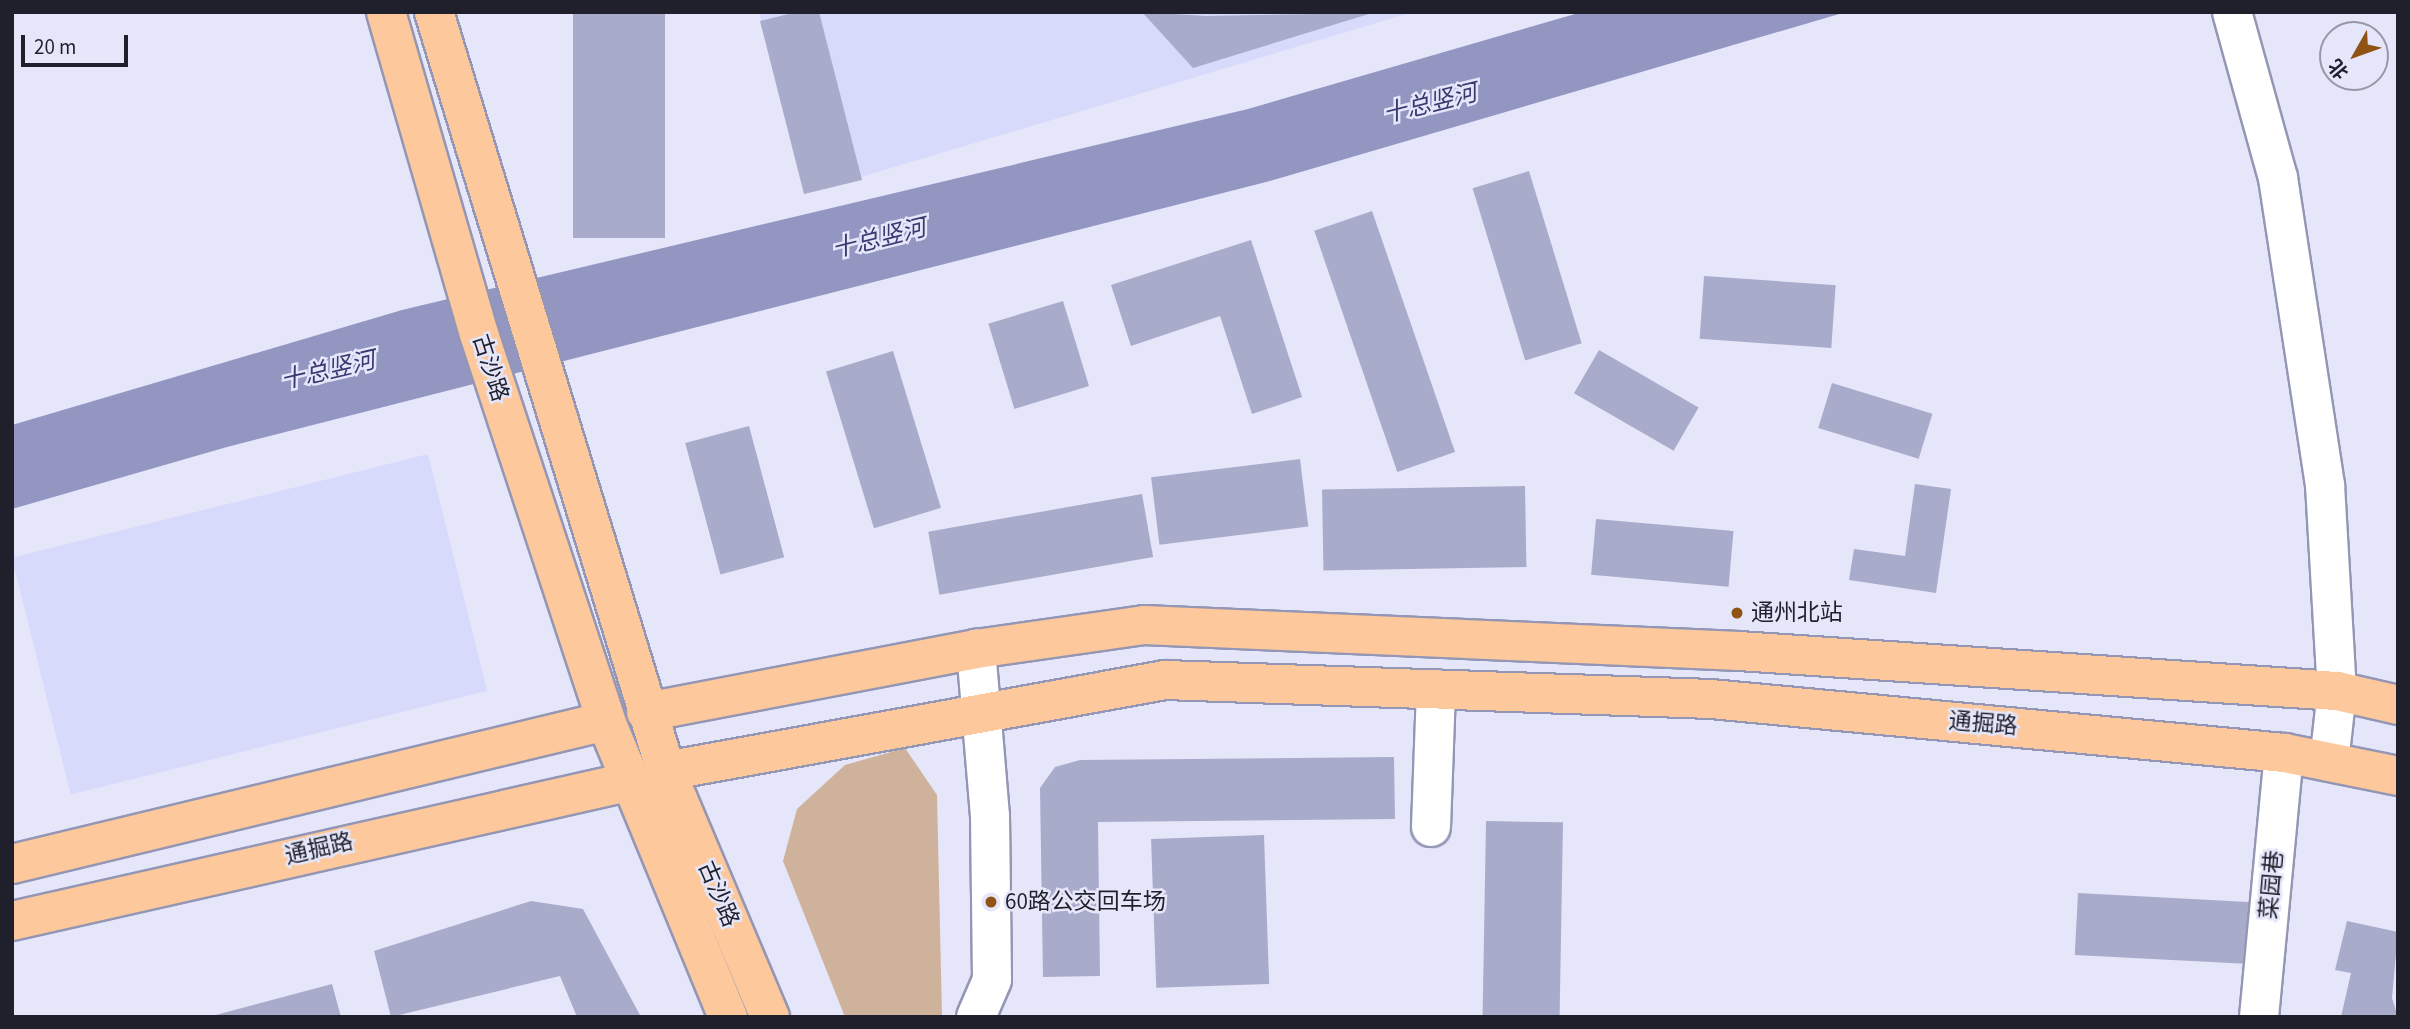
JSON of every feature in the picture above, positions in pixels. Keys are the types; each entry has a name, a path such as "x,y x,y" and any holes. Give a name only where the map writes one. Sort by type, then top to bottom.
{"main road":[{"name":"古沙路","path":"386,12 514,442 606,721 628,782 728,1017"},
{"path":"435,12 561,421 646,712 976,649 1144,625 1739,651 2337,691 2398,705"},
{"name":"通掘路","path":"666,771 980,710 1165,680 1711,699 2284,753 2398,776"},
{"name":"古沙路","path":"646,712 666,771 770,1017"},
{"path":"12,864 606,721"},
{"name":"通掘路","path":"12,921 535,798 628,782"}],"street":[{"path":"2232,12 2282,205 2325,485 2337,691 2329,762"},
{"path":"975,1017 992,980 990,816 976,649"},
{"path":"1431,827 1437,689"},
{"path":"606,721 646,712"},
{"name":"菜园巷","path":"2259,1017 2284,753"},
{"path":"628,782 666,771"}],"shaded area":[{"path":"759,12 1413,12 804,194"},
{"path":"428,454 487,691 71,795 12,558"},
{"path":"905,748 937,795 942,1017 845,1017 783,861 797,809 845,765"}],"water":[{"name":"十总竖河","path":"1582,12 1846,12 1270,181 227,447 12,509 12,425 402,310 1248,109"}],"building":[{"path":"573,12 665,12 665,238 573,238"},
{"path":"797,12 819,12 862,180 804,194 760,21"},
{"path":"1142,12 1206,16 1372,13 1193,68"},
{"path":"1529,171 1582,343 1525,360 1473,188"},
{"path":"1372,211 1455,452 1397,472 1314,231"},
{"path":"1251,240 1302,397 1252,414 1220,316 1131,346 1111,285"},
{"path":"1704,276 1836,285 1831,348 1700,339"},
{"path":"1063,301 1089,386 1014,409 988,324"},
{"path":"1599,350 1699,408 1674,451 1574,393"},
{"path":"893,351 941,508 874,528 826,371"},
{"path":"1832,383 1932,414 1919,459 1818,428"},
{"path":"749,426 784,557 720,574 685,443"},
{"path":"1300,459 1308,526 1159,545 1151,477"},
{"path":"1915,484 1951,489 1936,593 1849,580 1854,549 1905,556"},
{"path":"1525,486 1526,567 1323,571 1322,490"},
{"path":"1142,494 1153,557 939,595 928,532"},
{"path":"1596,519 1733,531 1729,587 1591,575"},
{"path":"1394,757 1395,819 1098,822 1100,976 1043,977 1040,788 1055,767 1080,760"},
{"path":"1486,821 1563,822 1560,1017 1483,1017"},
{"path":"1264,835 1269,984 1156,988 1151,839"},
{"path":"2078,893 2258,902 2255,964 2075,955"},
{"path":"531,901 583,909 641,1017 577,1017 560,976 391,1017 374,951"},
{"path":"2347,921 2398,932 2392,998 2398,1017 2341,1017 2351,973 2335,970"},
{"path":"332,984 341,1017 212,1017 212,1016"}],"place":[{"name":"通州北站","path":"1737,613"},
{"name":"60路公交回车场","path":"991,902"}]}
